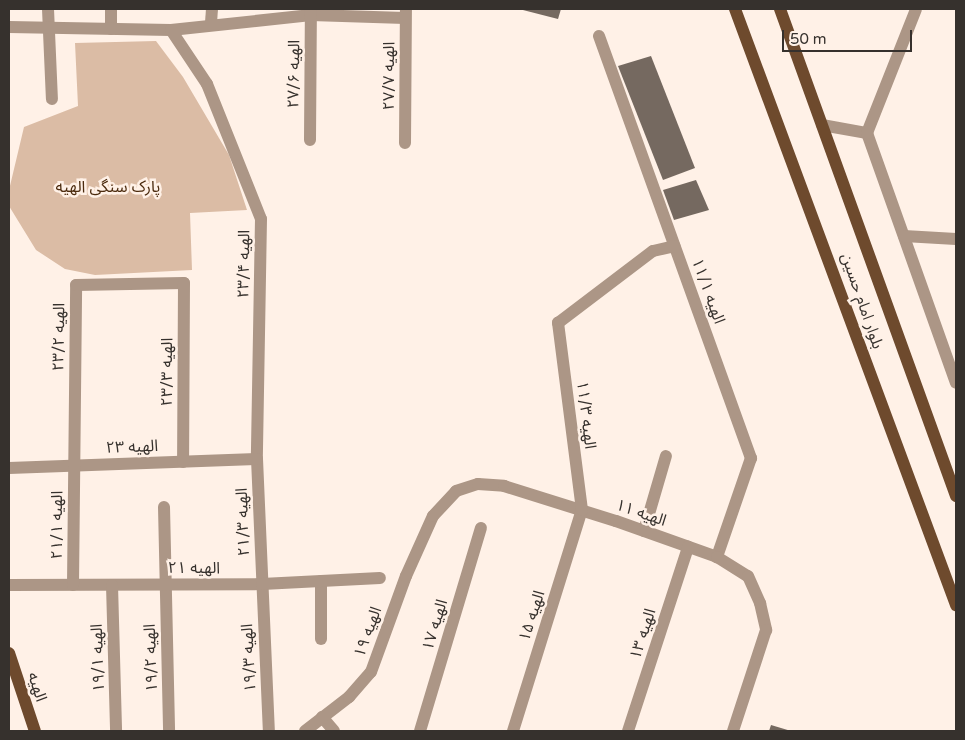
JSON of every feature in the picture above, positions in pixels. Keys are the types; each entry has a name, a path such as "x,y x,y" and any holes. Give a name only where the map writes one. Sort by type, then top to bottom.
{"main road":[{"name":"بلوار امام حسین","path":"735,9 956,604"},
{"name":"بلوار امام حسین","path":"780,9 956,496"},
{"name":"الهیه","path":"9,653 35,731"}],"street":[{"path":"48,9 52,99"},
{"path":"111,9 111,29"},
{"path":"211,23 212,9"},
{"path":"916,9 867,134 956,383"},
{"path":"9,27 48,26 171,30 211,23 311,12 406,14"},
{"name":"الهیه ۲۷/۶","path":"310,140 311,12"},
{"name":"الهیه ۲۷/۷","path":"405,143 406,14"},
{"name":"الهیه ۲۳/۴","path":"171,30 207,84 260,219 257,459"},
{"name":"الهیه ۱۱/۱","path":"600,36 751,458 717,557"},
{"path":"822,125 867,134"},
{"path":"904,236 956,239"},
{"name":"الهیه ۱۱/۳","path":"582,510 558,323 653,251 674,246"},
{"name":"الهیه ۲۳/۳","path":"183,462 184,283"},
{"name":"الهیه ۲۳/۲","path":"73,466 76,285 184,283"},
{"path":"644,531 666,456"},
{"name":"الهیه ۲۳","path":"9,468 257,459"},
{"name":"الهیه ۲۱/۳","path":"257,459 262,584"},
{"name":"الهیه ۲۱/۱","path":"73,466 73,585"},
{"name":"الهیه ۱۱","path":"406,576 433,516 456,492 478,484 504,486 582,510 717,557 748,576 760,603 766,630 733,731"},
{"name":"الهیه ۱۹/۲","path":"164,507 169,731"},
{"name":"الهیه ۱۵","path":"513,731 582,510"},
{"name":"الهیه ۱۷","path":"420,731 481,528"},
{"name":"الهیه ۱۳","path":"628,731 688,547"},
{"name":"الهیه ۱۹","path":"305,731 349,697 371,672 406,576"},
{"name":"الهیه ۲۱","path":"9,585 262,584 380,578"},
{"path":"320,580 321,639"},
{"name":"الهیه ۱۹/۳","path":"262,584 269,731"},
{"name":"الهیه ۱۹/۱","path":"112,585 116,731"},
{"path":"322,718 334,731"}],"green space":[{"name":"پارک سنگی الهیه","path":"156,41 183,77 229,155 247,210 190,213 192,270 95,275 65,269 36,250 9,206 9,190 24,127 78,106 75,43"}],"building":[{"path":"519,9 561,9 558,19"},
{"path":"651,56 695,168 663,180 618,66"},
{"path":"696,180 709,210 674,220 663,190"},
{"path":"771,725 791,731 769,731"}]}
